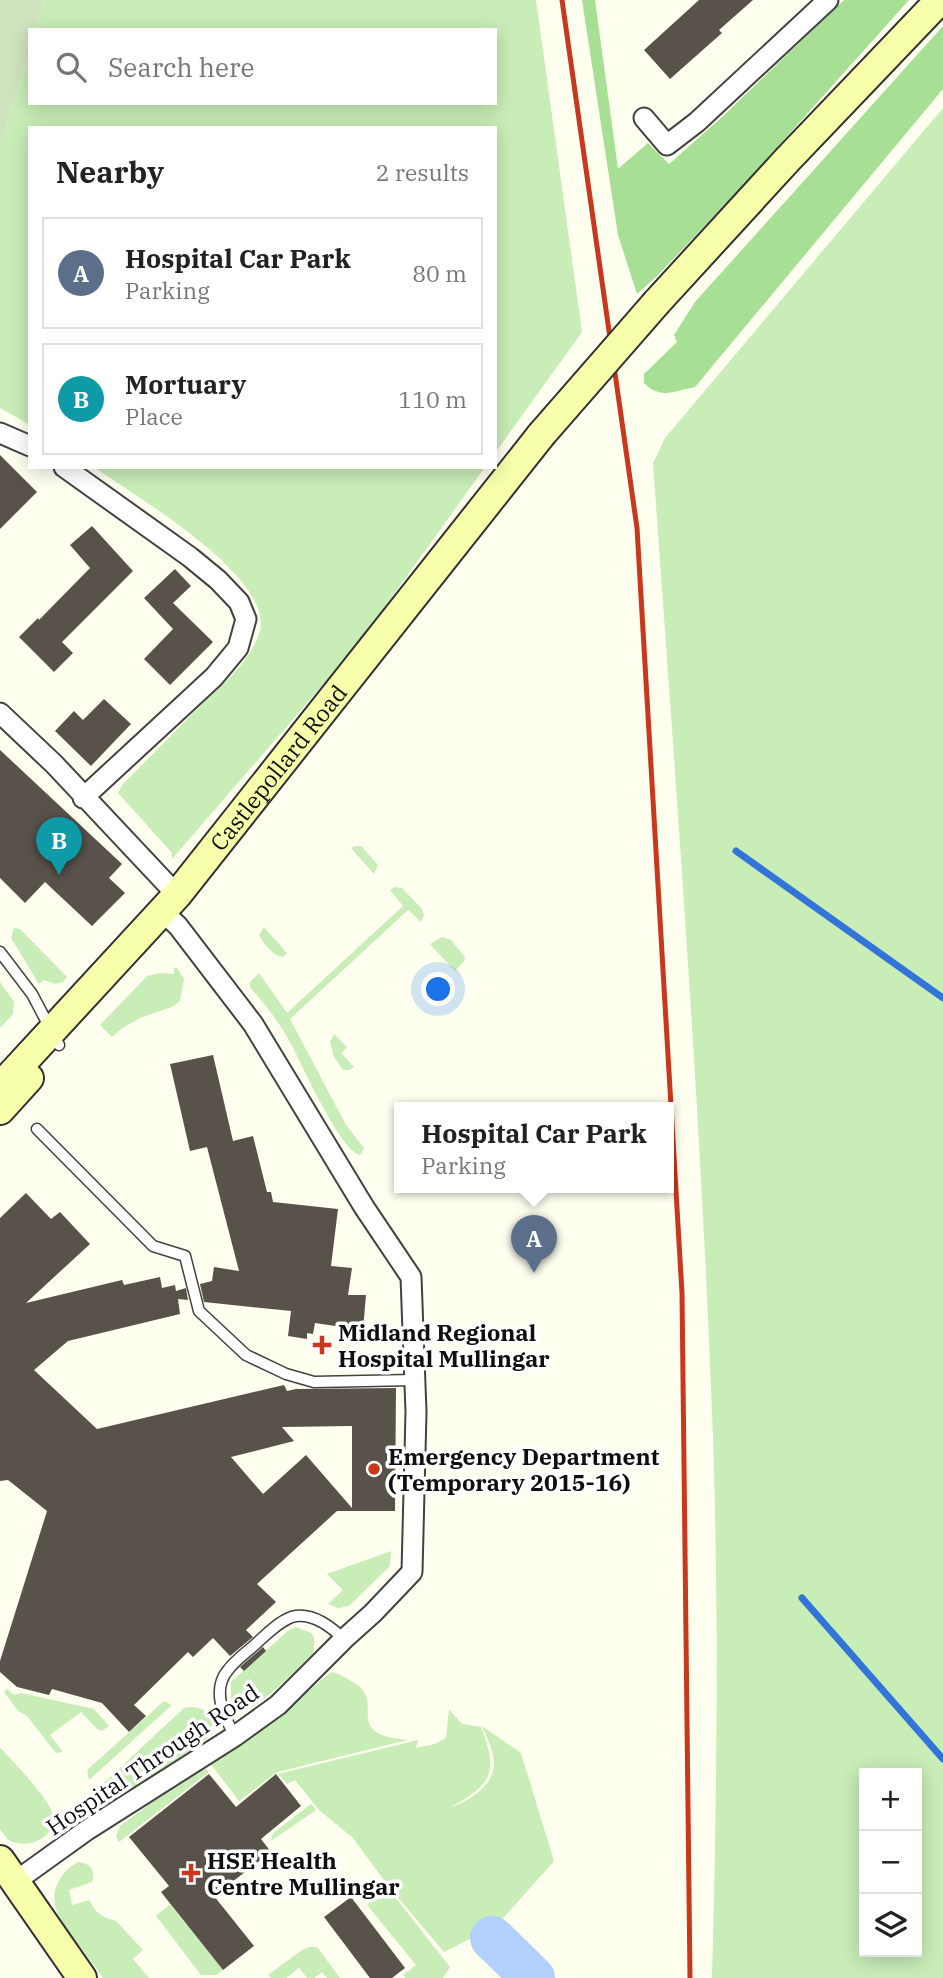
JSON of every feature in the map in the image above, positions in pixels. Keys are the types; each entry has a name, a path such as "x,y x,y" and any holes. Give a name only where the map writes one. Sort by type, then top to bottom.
{"main road":[{"name":"Castlepollard Road","path":"0,1087 55,1038 170,909 221,839 541,435 657,302 940,0"},
{"path":"0,1110 55,1038"},
{"path":"7,1877 11,1898 42,1945 54,1969"},
{"path":"7,1877 82,1978"}],"street":[{"path":"643,118 667,145 697,122 828,0"},
{"path":"0,433 28,445"},
{"path":"67,469 218,580 239,602 246,619 238,648 214,677 83,798"},
{"name":"Hospital Through Road","path":"0,713 54,765 83,798 170,909 253,1024 364,1207 411,1277 414,1380 412,1572 278,1704 235,1736 87,1830 7,1877"}],"lane":[{"path":"0,952 32,994 55,1038"},
{"path":"37,1129 153,1246 185,1256 199,1311 246,1355 286,1374 314,1382 414,1380"},
{"path":"235,1736 224,1718 220,1703 221,1685 226,1671 264,1637 284,1621 296,1616 323,1622 344,1639"}],"green space":[{"path":"0,0 44,0 36,28 28,28 28,54 0,146"},
{"path":"44,0 536,0 582,332 497,450 497,126 28,126 28,424 0,408 0,146 28,54 28,105 497,105 497,28 36,28"},
{"path":"582,0 595,0 618,169 648,143 669,164 844,0 909,0 738,191 637,294 618,235"},
{"path":"943,26 943,89 695,387 668,393 650,388 644,383 644,374 677,342 674,335 695,302"},
{"path":"943,108 943,1978 712,1978 717,1707 713,1437 695,1071 653,463 665,438"},
{"path":"97,469 484,469 359,643 172,859 172,853 118,793 123,784 241,665 259,634 259,612 247,589 226,564 169,518"},
{"path":"361,846 378,865 374,874 351,848"},
{"path":"395,887 402,888 422,909 424,915 421,922 408,910 290,1019 346,1125 364,1148 360,1155 341,1137 286,1035 250,987 250,982 259,973 287,1013 403,906 390,890"},
{"path":"264,927 287,953 283,957 272,952 259,935"},
{"path":"14,928 20,929 67,977 63,982 55,984 44,980 39,984 11,938"},
{"path":"442,937 451,940 465,957 455,971 430,944"},
{"path":"174,968 177,968 184,979 180,1001 174,1006 140,1018 112,1037 100,1025 147,976 174,974"},
{"path":"0,982 14,1002 13,1014 0,1028"},
{"path":"334,1034 347,1047 341,1053 354,1067 349,1070 343,1070 334,1057 330,1042"},
{"path":"391,1551 390,1566 349,1606 338,1608 328,1604 343,1590 327,1574"},
{"path":"296,1627 314,1637 314,1652 264,1699 250,1707 241,1707 231,1698 231,1682 289,1630"},
{"path":"331,1672 362,1689 367,1698 369,1724 375,1731 387,1737 408,1740 277,1772 239,1801 210,1763 274,1720"},
{"path":"6,1688 14,1695 21,1693 94,1709 109,1726 102,1731 97,1729 81,1712 50,1735 63,1752 56,1753 27,1716 18,1711 5,1693"},
{"path":"164,1701 172,1705 89,1780 87,1770"},
{"path":"184,1708 205,1711 210,1717 213,1725 207,1739 125,1794 105,1804 95,1791"},
{"path":"449,1709 462,1724 481,1727 490,1756 488,1776 483,1784 451,1807 478,1792 493,1773 493,1755 482,1726 521,1753 554,1861 497,1925 444,1952 389,1887 353,1838 319,1810 295,1780 287,1784 278,1774 418,1740 416,1748 435,1744 446,1738"},
{"path":"0,1747 38,1790 53,1815 54,1823 47,1835 33,1842 25,1844 11,1841 0,1829"},
{"path":"202,1765 209,1772 119,1842 116,1836 120,1826"},
{"path":"311,1804 316,1810 271,1841 273,1833"},
{"path":"78,1862 91,1868 93,1878 92,1882 69,1890 72,1905 89,1900 96,1911 116,1921 143,1950 133,1959 149,1978 103,1978 64,1923 56,1909 56,1888 67,1870"},
{"path":"388,1888 450,1967 443,1978 406,1978 403,1975 416,1965 367,1905"},
{"path":"170,1904 223,1970 216,1975 201,1975 156,1916"},
{"path":"317,1947 340,1978 327,1978 322,1972 314,1978 307,1978 299,1968 286,1978 271,1978 268,1975 302,1950"}],"building":[{"path":"699,0 753,0 719,30 722,33 670,79 644,50"},
{"path":"0,455 37,492 0,529"},
{"path":"92,526 133,571 62,642 73,653 54,672 19,637 90,568 70,545"},
{"path":"175,569 191,586 173,603 213,642 170,685 144,659 173,629 144,598"},
{"path":"104,699 131,724 91,766 55,731 74,711 83,720"},
{"path":"0,750 122,864 109,878 125,893 92,926 45,882 25,903 0,878"},
{"path":"213,1055 233,1141 253,1136 267,1192 271,1192 273,1202 338,1209 331,1266 352,1268 348,1295 366,1295 363,1330 315,1323 313,1334 307,1333 307,1339 288,1336 291,1311 204,1302 200,1284 212,1281 214,1267 239,1271 207,1147 190,1151 170,1064"},
{"path":"26,1193 51,1219 60,1212 90,1244 26,1303 122,1280 124,1285 160,1277 162,1288 175,1285 176,1291 186,1288 188,1300 178,1299 180,1314 68,1341 34,1370 97,1429 284,1385 287,1391 396,1388 395,1511 337,1511 257,1584 276,1602 246,1630 253,1637 230,1656 213,1638 193,1657 188,1652 134,1705 146,1716 129,1732 102,1703 52,1689 49,1695 17,1687 0,1672 0,1661 47,1511 8,1480 0,1481 0,1218","holes":["352,1426 352,1508 306,1455 263,1494 231,1457 294,1441 282,1427"]},
{"path":"263,1647 266,1651 244,1671 240,1667"},
{"name":"HSE Health Centre Mullingar","path":"209,1774 236,1807 276,1774 301,1806 261,1839 271,1852 214,1896 254,1946 223,1970 161,1892 169,1886 129,1837"},
{"path":"351,1897 405,1968 392,1978 370,1978 324,1917"}],"waterway":[{"path":"736,851 943,998"},
{"path":"802,1598 943,1759"},
{"path":"492,1938 533,1978"}],"railway":[{"path":"562,0 637,528 671,1102"},
{"path":"674,1157 682,1293 690,1978"}],"place":[{"name":"Mortuary","path":"59,875"},
{"name":"Hospital Car Park","path":"534,1273"},
{"name":"Midland Regional Hospital Mullingar","path":"322,1345"},
{"name":"Emergency Department (Temporary 2015-16)","path":"374,1469"},
{"name":"HSE Health Centre Mullingar","path":"191,1873"}]}
